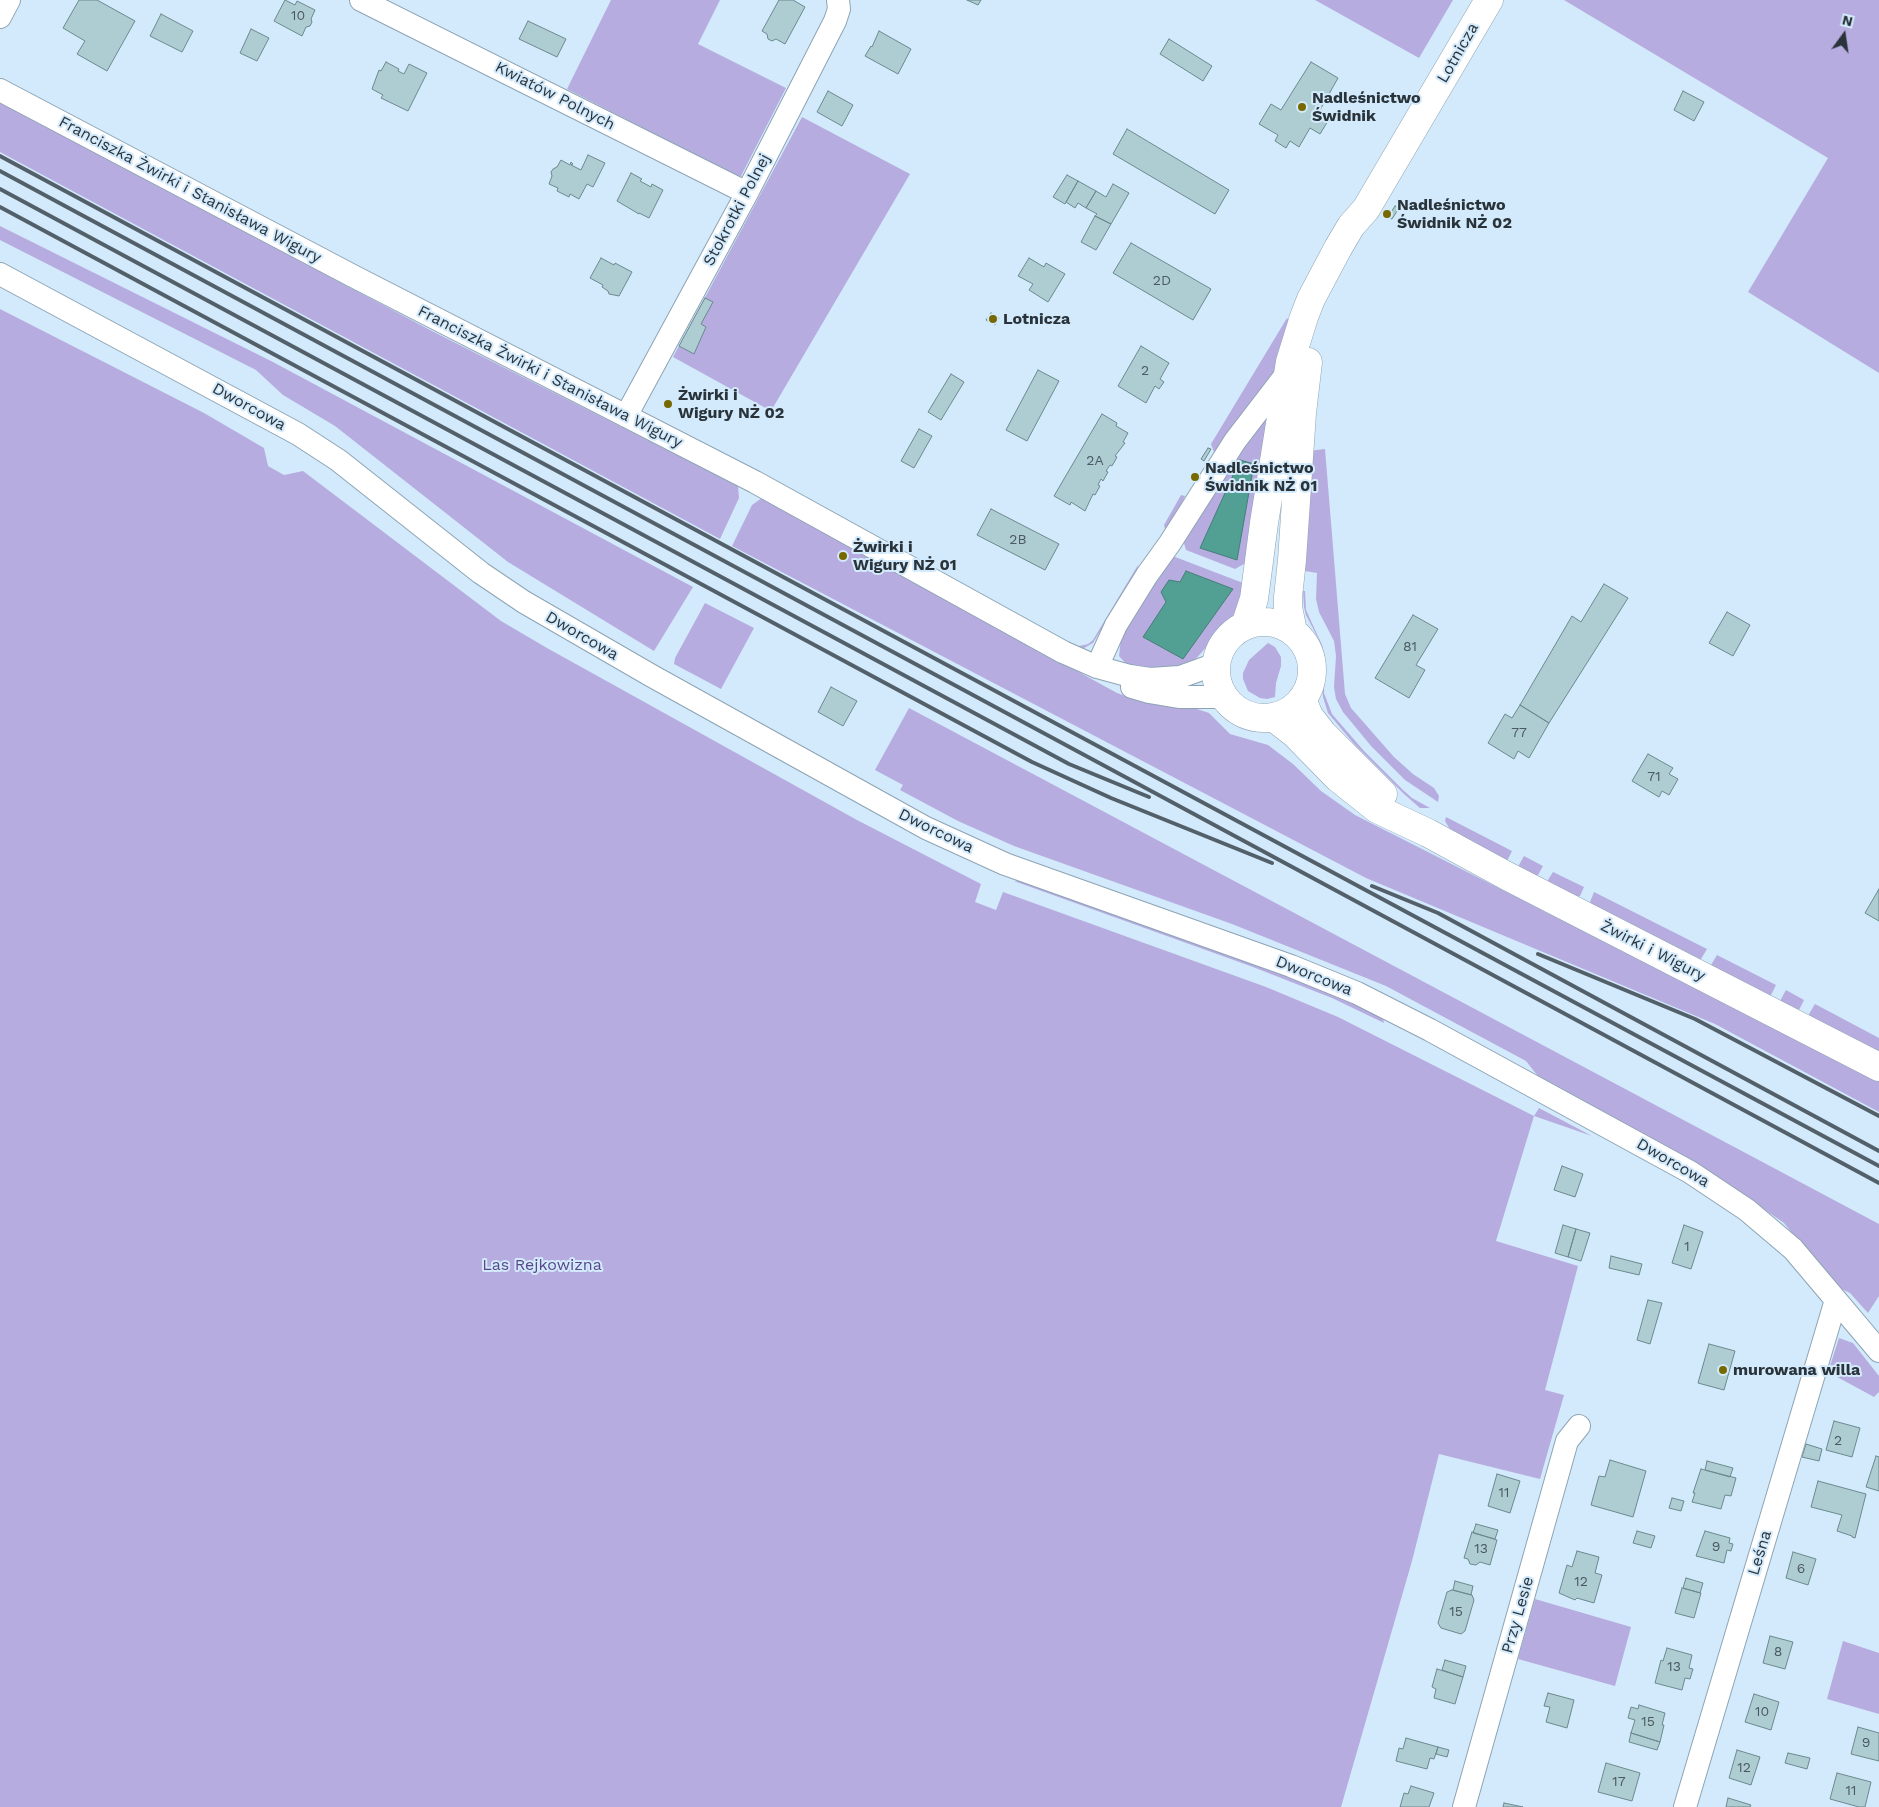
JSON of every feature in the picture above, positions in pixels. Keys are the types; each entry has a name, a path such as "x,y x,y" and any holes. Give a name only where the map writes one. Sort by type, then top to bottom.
{"main road":[{"name":"Lotnicza","path":"1245,626 1254,599 1288,372 1296,341 1311,299 1351,226 1366,209 1489,0"},
{"name":"Lotnicza","path":"1293,632 1288,598 1306,372 1324,304 1359,229 1366,209"},
{"path":"1267,622 1283,626 1293,632 1305,646 1312,663 1311,682 1302,699 1290,711 1273,717 1259,718 1246,715 1234,708 1224,697 1217,681 1216,664 1219,654 1232,634 1245,626 1267,622"},
{"name":"Żwirki i Wigury","path":"1302,699 1309,716 1333,746 1378,790 1428,833"},
{"name":"Żwirki i Wigury","path":"1273,717 1290,730 1338,778 1364,800 1392,817 1428,833 1500,873 1879,1067"}],"street":[{"path":"0,17 9,0"},
{"name":"Kwiatów Polnych","path":"361,0 747,193"},
{"name":"Stokrotki Polnej","path":"626,416 747,193 835,21 839,9 838,0"},
{"name":"Franciszka Żwirki i Stanisława Wigury","path":"0,90 353,276 755,482 1063,652 1097,667"},
{"name":"Dworcowa","path":"0,274 298,434 338,460 480,573 524,602 652,676 918,823 1005,864 1291,966 1357,993 1430,1030 1697,1177 1747,1210 1793,1249 1879,1351"},
{"path":"1097,667 1116,625 1157,560 1170,543 1235,441 1288,372"},
{"path":"1097,667 1130,676 1160,679 1180,677 1216,664"},
{"path":"1097,667 1130,686 1149,692 1179,697 1224,697"},
{"name":"Leśna","path":"1685,1807 1836,1300"},
{"name":"Przy Lesie","path":"1464,1807 1567,1441 1579,1426"}],"green space":[{"path":"611,0 720,0 698,44 786,88 740,178 567,89"},
{"path":"1315,0 1453,0 1419,58"},
{"path":"1564,0 1879,0 1879,373 1748,292 1828,158"},
{"path":"0,102 432,331 738,486 739,498 720,539 0,152"},
{"path":"802,117 910,174 771,411 673,357"},
{"path":"0,226 271,361 693,587 654,651 508,562 335,426 283,395 256,370 0,240"},
{"name":"Las Rejkowizna","path":"0,309 204,413 264,448 268,466 284,475 303,471 501,621 857,820 981,884 975,902 996,910 1003,892 1266,987 1338,1017 1534,1116 1496,1241 1578,1266 1545,1390 1564,1395 1540,1479 1439,1454 1412,1561 1341,1807 0,1807"},
{"path":"1287,318 1290,322 1287,349 1262,396 1214,452 1211,444"},
{"path":"1273,400 1246,565 1244,564 1235,569 1186,550 1181,540"},
{"path":"1325,449 1345,694 1351,708 1394,757 1413,774 1434,788 1439,796 1438,802 1405,780 1371,746 1343,712 1336,699 1334,687 1336,656 1334,641 1319,612 1316,599 1317,573 1305,571 1308,451"},
{"path":"1181,495 1185,496 1169,531 1165,529 1164,525"},
{"path":"762,498 1117,693 1139,701 1197,709 1209,713 1230,734 1268,745 1293,764 1321,791 1355,815 1879,1081 1879,1112 1715,1024 1366,878 732,546 752,505"},
{"path":"1170,555 1243,583 1239,606 1231,619 1194,661 1180,668 1130,668 1119,656 1121,638"},
{"path":"1138,565 1137,570 1093,643 1084,648 1075,647 1088,644 1093,640"},
{"path":"1303,591 1305,591 1306,610 1322,645 1325,657 1324,693 1332,714 1364,751 1403,790 1412,798 1430,808 1420,808 1404,794 1354,744 1328,713 1322,687 1323,653 1320,642 1306,615"},
{"path":"705,603 754,628 721,689 674,664 675,658"},
{"path":"1268,643 1275,647 1281,657 1281,666 1276,683 1275,697 1267,699 1260,698 1248,691 1243,679 1243,673 1249,660"},
{"path":"909,708 1879,1224 1879,1296 1868,1313 1850,1293 1835,1286 1784,1223 1708,1170 1541,1080 1526,1061 1386,986 1232,924 1014,846 958,821 900,790 903,785 875,770"},
{"path":"1446,817 1512,851 1507,861 1451,831 1445,821"},
{"path":"1524,856 1543,866 1538,875 1532,877 1521,872 1519,865"},
{"path":"1553,872 1584,887 1580,896 1574,898 1549,886 1548,880"},
{"path":"1014,881 1021,881 1294,978 1376,1013 1383,1019 1384,1023 1332,998 1253,967"},
{"path":"1594,892 1707,949 1701,959 1696,960 1592,909 1590,902"},
{"path":"1717,955 1776,985 1771,995 1764,996 1714,970 1711,965"},
{"path":"1786,990 1804,1000 1799,1010 1793,1012 1784,1007 1780,1001"},
{"path":"1815,1004 1879,1038 1879,1054 1813,1021 1809,1014"},
{"path":"1539,1108 1592,1136 1534,1116"},
{"path":"1839,1338 1853,1343 1879,1376 1879,1392 1874,1397 1828,1372"},
{"path":"1535,1599 1631,1627 1615,1686 1518,1659"},
{"path":"1843,1641 1879,1653 1879,1714 1827,1699"}],"shaded area":[{"path":"1240,460 1254,464 1237,560 1200,548"},
{"path":"1186,571 1233,589 1183,659 1143,637 1166,602 1161,592 1169,580 1180,582"}],"building":[{"path":"79,0 97,0 135,21 107,71 77,54 85,41 63,28"},
{"path":"285,0 295,5 297,1 315,10 310,26 306,27 302,36 274,21"},
{"path":"779,0 793,0 805,7 785,44 776,39 772,41 768,39 767,34 762,31"},
{"path":"967,0 981,0 978,5"},
{"path":"161,14 193,31 182,52 150,36"},
{"path":"528,21 566,39 557,57 519,39"},
{"path":"251,29 269,38 257,61 240,53"},
{"path":"879,31 911,49 898,74 865,56 872,47"},
{"path":"1169,39 1212,66 1203,81 1160,54"},
{"path":"386,62 404,74 409,64 427,73 408,111 381,98 383,95 372,89 379,70 381,71"},
{"name":"Nadleśnictwo Świdnik","path":"1311,62 1338,78 1320,110 1331,116 1320,134 1310,128 1299,147 1290,141 1286,148 1275,141 1278,135 1259,124 1271,104 1281,110"},
{"path":"828,91 853,105 842,126 817,112"},
{"path":"1683,91 1704,102 1694,121 1674,110"},
{"path":"1127,129 1229,190 1215,214 1113,154"},
{"path":"588,155 605,163 593,187 587,184 579,199 570,194 569,197 557,191 558,188 549,184 552,176 551,172 561,160 570,165 571,162 573,164 571,165 581,170"},
{"path":"631,173 651,187 652,184 663,190 649,218 617,201"},
{"path":"1067,175 1078,181 1065,204 1053,197"},
{"path":"1078,181 1096,191 1086,208 1078,203 1075,208 1066,202"},
{"path":"1113,184 1129,193 1111,224 1095,216 1097,214 1086,208 1096,191 1106,197"},
{"path":"1395,206 1399,208 1392,219 1388,217"},
{"path":"1095,216 1111,224 1096,250 1081,242"},
{"path":"1131,243 1211,289 1193,320 1113,273"},
{"path":"601,258 632,272 619,296 609,294 602,287 603,285 590,278"},
{"path":"1029,258 1044,267 1046,263 1065,274 1048,302 1029,290 1033,284 1018,276"},
{"path":"705,298 713,302 701,324 706,327 694,354 679,346"},
{"name":"Lotnicza","path":"991,313 999,318 995,325 986,320"},
{"path":"1141,346 1169,363 1160,379 1164,382 1159,389 1155,386 1146,403 1118,386"},
{"path":"1038,370 1059,381 1027,441 1006,430"},
{"path":"951,374 964,382 941,420 928,412"},
{"path":"1102,414 1117,423 1116,426 1128,433 1123,442 1125,443 1115,456 1117,457 1112,466 1110,465 1106,471 1108,472 1103,481 1101,479 1098,485 1100,486 1095,495 1093,494 1085,511 1071,502 1070,505 1054,496"},
{"path":"919,429 932,436 914,468 901,461"},
{"path":"1208,448 1211,449 1204,461 1201,459"},
{"path":"991,509 1059,544 1045,570 977,535"},
{"path":"1604,584 1628,598 1549,723 1520,705 1572,616 1581,622"},
{"path":"1727,612 1750,625 1733,656 1709,643"},
{"path":"1413,615 1438,629 1416,665 1425,670 1409,698 1375,678"},
{"path":"831,687 857,701 843,726 818,712"},
{"path":"1520,705 1549,723 1529,758 1518,751 1514,759 1488,743 1505,714 1512,718"},
{"path":"1648,754 1673,768 1669,774 1678,779 1669,795 1662,791 1659,797 1632,781"},
{"path":"1879,889 1879,921 1865,913"},
{"path":"1562,1166 1583,1174 1575,1197 1554,1190"},
{"path":"1563,1225 1576,1229 1568,1257 1555,1253"},
{"path":"1684,1225 1703,1232 1691,1269 1672,1263"},
{"path":"1576,1229 1590,1233 1581,1261 1568,1257"},
{"path":"1611,1256 1642,1264 1639,1275 1609,1268"},
{"path":"1648,1300 1662,1303 1650,1344 1637,1340"},
{"path":"1709,1344 1735,1351 1724,1390 1698,1383"},
{"path":"1834,1421 1860,1428 1852,1457 1826,1450"},
{"path":"1806,1444 1822,1449 1819,1461 1802,1457"},
{"path":"1876,1456 1879,1457 1879,1491 1866,1487"},
{"path":"1610,1460 1646,1471 1633,1517 1591,1505 1599,1476 1605,1477"},
{"path":"1707,1461 1733,1468 1730,1477 1705,1470"},
{"path":"1701,1469 1736,1478 1731,1496 1725,1495 1721,1509 1692,1502"},
{"path":"1497,1474 1520,1481 1510,1513 1488,1506"},
{"path":"1818,1481 1866,1494 1855,1538 1837,1531 1842,1515 1811,1507"},
{"path":"1672,1498 1684,1501 1681,1511 1669,1508"},
{"path":"1476,1524 1498,1530 1495,1539 1473,1533"},
{"path":"1637,1531 1655,1536 1651,1548 1633,1543"},
{"path":"1705,1531 1730,1538 1729,1543 1733,1544 1731,1551 1727,1550 1724,1563 1696,1556"},
{"path":"1472,1532 1497,1540 1490,1565 1480,1562 1476,1565 1470,1564 1468,1559 1464,1558"},
{"path":"1577,1551 1599,1557 1595,1573 1602,1575 1594,1603 1577,1598 1575,1600 1559,1593 1567,1565 1572,1567"},
{"path":"1793,1552 1816,1559 1808,1585 1786,1578"},
{"path":"1686,1578 1703,1583 1700,1593 1683,1588"},
{"path":"1455,1581 1473,1586 1471,1595 1453,1590"},
{"path":"1682,1588 1701,1593 1694,1618 1675,1613"},
{"path":"1452,1590 1472,1595 1474,1600 1465,1631 1461,1634 1441,1628 1438,1623 1447,1592"},
{"path":"1770,1636 1793,1642 1785,1669 1763,1663"},
{"path":"1667,1648 1692,1655 1689,1668 1693,1669 1690,1679 1685,1678 1682,1690 1655,1683 1661,1660 1663,1661"},
{"path":"1445,1660 1466,1666 1463,1677 1442,1670"},
{"path":"1437,1669 1463,1677 1455,1704 1434,1698 1436,1689 1432,1687"},
{"path":"1548,1693 1574,1700 1567,1728 1546,1722 1550,1707 1544,1706"},
{"path":"1754,1694 1779,1702 1771,1730 1745,1722"},
{"path":"1639,1705 1665,1713 1660,1742 1631,1733 1635,1720 1628,1718 1631,1707 1638,1709"},
{"path":"1858,1727 1879,1733 1879,1761 1851,1754"},
{"path":"1631,1733 1660,1742 1657,1750 1629,1742"},
{"path":"1406,1738 1438,1747 1434,1759 1430,1758 1427,1769 1396,1761 1399,1748 1403,1749"},
{"path":"1438,1747 1449,1750 1447,1757 1436,1754"},
{"path":"1737,1750 1760,1757 1751,1785 1729,1778"},
{"path":"1788,1753 1810,1758 1807,1769 1785,1763"},
{"path":"1606,1763 1640,1773 1632,1801 1598,1792"},
{"path":"1837,1773 1871,1782 1865,1807 1830,1799"},
{"path":"1411,1786 1434,1793 1429,1807 1400,1807 1404,1793 1408,1794"},
{"path":"1728,1798 1751,1805 1750,1807 1726,1807"},
{"path":"1504,1803 1523,1807 1503,1807"}],"railway":[{"path":"0,156 1879,1166"},
{"path":"0,171 1879,1183"},
{"path":"0,189 1069,764 1149,797"},
{"path":"0,207 1032,762 1111,798 1272,863"},
{"path":"1372,886 1438,913 1879,1151"},
{"path":"1538,954 1695,1019 1879,1116"}],"place":[{"name":"Nadleśnictwo Świdnik","path":"1302,107"},
{"name":"Nadleśnictwo Świdnik NŻ 02","path":"1387,214"},
{"name":"Lotnicza","path":"993,319"},
{"name":"Żwirki i Wigury NŻ 02","path":"668,404"},
{"name":"Nadleśnictwo Świdnik NŻ 01","path":"1195,477"},
{"name":"Żwirki i Wigury NŻ 01","path":"843,556"},
{"name":"murowana willa","path":"1723,1370"}]}
